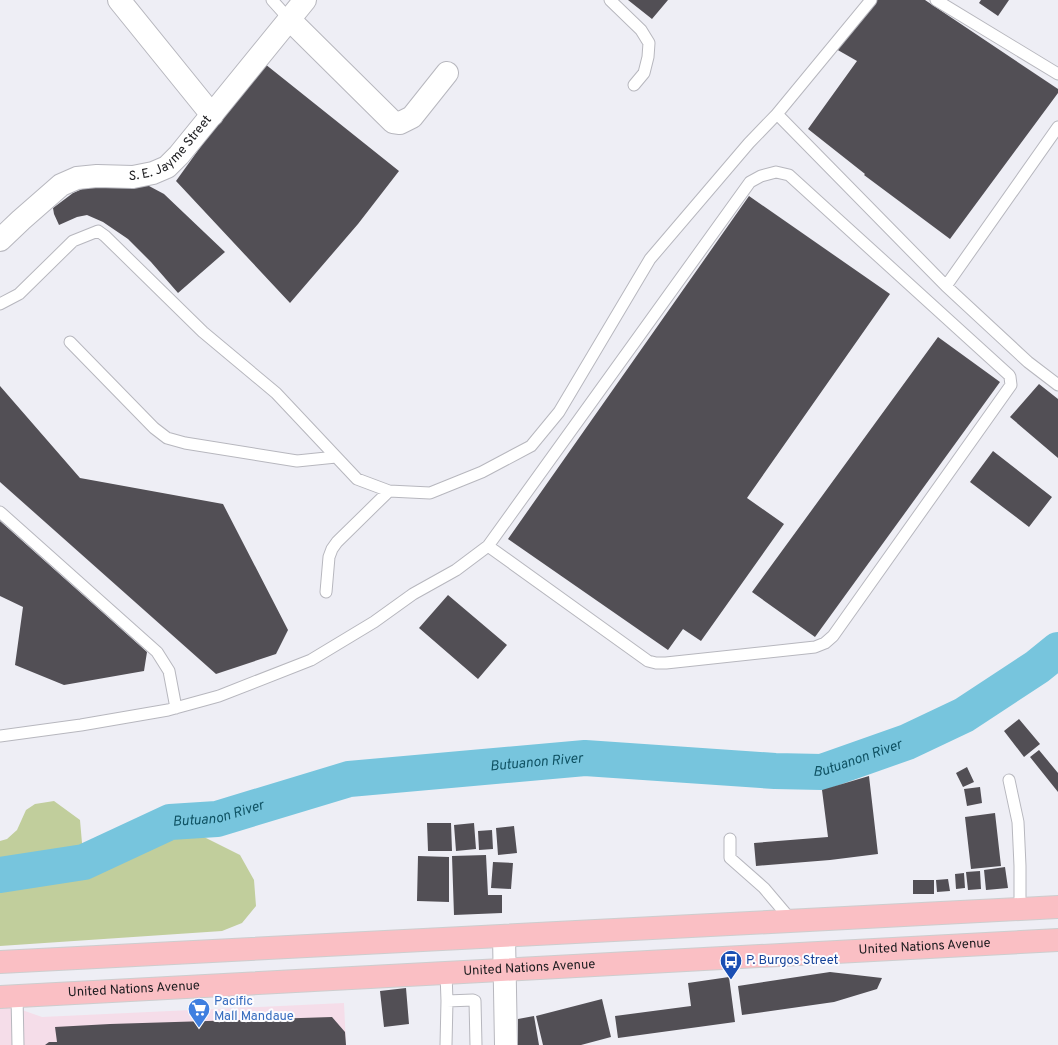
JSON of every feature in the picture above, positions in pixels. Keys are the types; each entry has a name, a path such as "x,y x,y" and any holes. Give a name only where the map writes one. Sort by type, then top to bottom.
{"main road":[{"path":"0,962 1058,907"},
{"name":"United Nations Avenue","path":"8,997 1058,940"}],"street":[{"path":"119,0 212,115"},
{"name":"S. E. Jayme Street","path":"0,240 61,185 77,178 97,176 133,177 154,173 167,167 212,115 305,0"},
{"path":"289,19 393,122 400,123 412,117 447,73"},
{"path":"504,936 506,1045"}],"lane":[{"path":"272,0 289,19"},
{"path":"610,0 641,30 649,43 648,57 644,73 634,84"},
{"path":"0,304 19,294 73,241 98,231 105,236 203,332 276,393 357,479 389,491 430,493 482,472 531,446 559,412 650,259 749,143 777,114 871,0"},
{"path":"936,0 1058,74"},
{"path":"777,114 946,286 1028,362 1058,385"},
{"path":"946,286 1058,127"},
{"path":"0,736 81,725 176,708 219,696 311,660 374,622 413,594 456,570 488,546 750,182 761,176 776,172 789,175 1009,375 1010,378 1011,385 834,636 825,643 814,646 656,664 648,661 488,546"},
{"path":"70,342 154,428 167,438 185,443 298,461 336,457"},
{"path":"326,592 329,557 332,549 337,542 389,491"},
{"path":"0,512 157,652 170,671 176,708"},
{"path":"1009,780 1018,822 1020,909"},
{"path":"730,839 730,858 764,888 792,921"},
{"path":"446,973 446,1045"},
{"path":"8,997 18,1045"},
{"path":"447,1001 475,1001 476,1045"}],"shaded area":[{"path":"344,1003 346,1045 0,1045 0,1004 5,1004 42,1017"}],"green space":[{"path":"54,801 80,820 82,843 96,853 190,830 240,855 254,880 256,906 242,923 222,931 0,946 0,841 7,839 17,830 26,810 35,804"}],"building":[{"path":"628,0 668,0 652,19"},
{"path":"875,0 925,0 1058,89 1058,93 950,239 864,175 865,174 808,129 857,61 836,49"},
{"path":"981,0 1009,0 998,16 979,3"},
{"path":"265,64 399,171 358,224 290,303 176,181 222,117"},
{"path":"94,184 135,184 149,186 164,194 225,252 178,293 151,262 128,239 103,222 87,215 77,217 59,225 53,208 73,193"},
{"path":"749,196 890,294 747,498 784,524 701,641 683,629 668,650 508,539"},
{"path":"938,337 1000,382 815,637 752,592"},
{"path":"1039,384 1058,399 1058,458 1010,417"},
{"path":"0,386 80,478 223,504 288,630 276,654 216,674 0,482"},
{"path":"993,451 1052,497 1029,527 970,482"},
{"path":"0,521 147,652 144,671 64,685 15,665 23,607 0,596"},
{"path":"448,595 507,645 478,679 419,628"},
{"path":"1019,719 1040,744 1024,757 1004,731"},
{"path":"1039,750 1058,773 1058,792 1030,757"},
{"path":"967,767 974,782 963,787 956,773"},
{"path":"869,776 878,854 830,860 756,866 754,843 828,837 822,790"},
{"path":"980,787 982,803 967,806 964,789"},
{"path":"995,813 1001,866 971,869 965,817"},
{"path":"427,823 451,823 452,851 428,851"},
{"path":"474,823 476,849 456,851 454,825"},
{"path":"514,826 517,853 498,855 496,828"},
{"path":"492,830 493,849 479,850 478,831"},
{"path":"486,855 488,895 502,895 502,913 454,915 452,856"},
{"path":"418,856 449,857 449,902 417,901"},
{"path":"493,862 513,863 511,889 491,888"},
{"path":"1005,867 1008,888 986,890 984,870"},
{"path":"980,871 981,889 968,890 966,872"},
{"path":"964,873 965,888 956,889 955,874"},
{"path":"948,879 950,891 937,892 936,880"},
{"path":"913,880 934,880 934,894 913,894"},
{"path":"830,972 882,978 877,989 834,1002 742,1015 738,986"},
{"path":"729,977 735,1022 618,1038 615,1016 691,1006 688,983"},
{"path":"406,988 409,1024 384,1027 380,991"},
{"path":"602,999 611,1037 581,1045 543,1045 536,1016"},
{"path":"534,1016 539,1045 518,1045 518,1019"},
{"name":"Pacific Mall Mandaue","path":"332,1017 345,1032 346,1045 45,1045 49,1042 57,1042 55,1027"}],"waterway":[{"name":"Butuanon River","path":"0,875 84,862 170,822 217,819 349,779 585,758 775,771 822,772 907,742 964,715 1037,667 1058,650"}],"place":[{"name":"P. Burgos Street","path":"731,980"},
{"name":"Pacific Mall Mandaue","path":"199,1028"}]}
